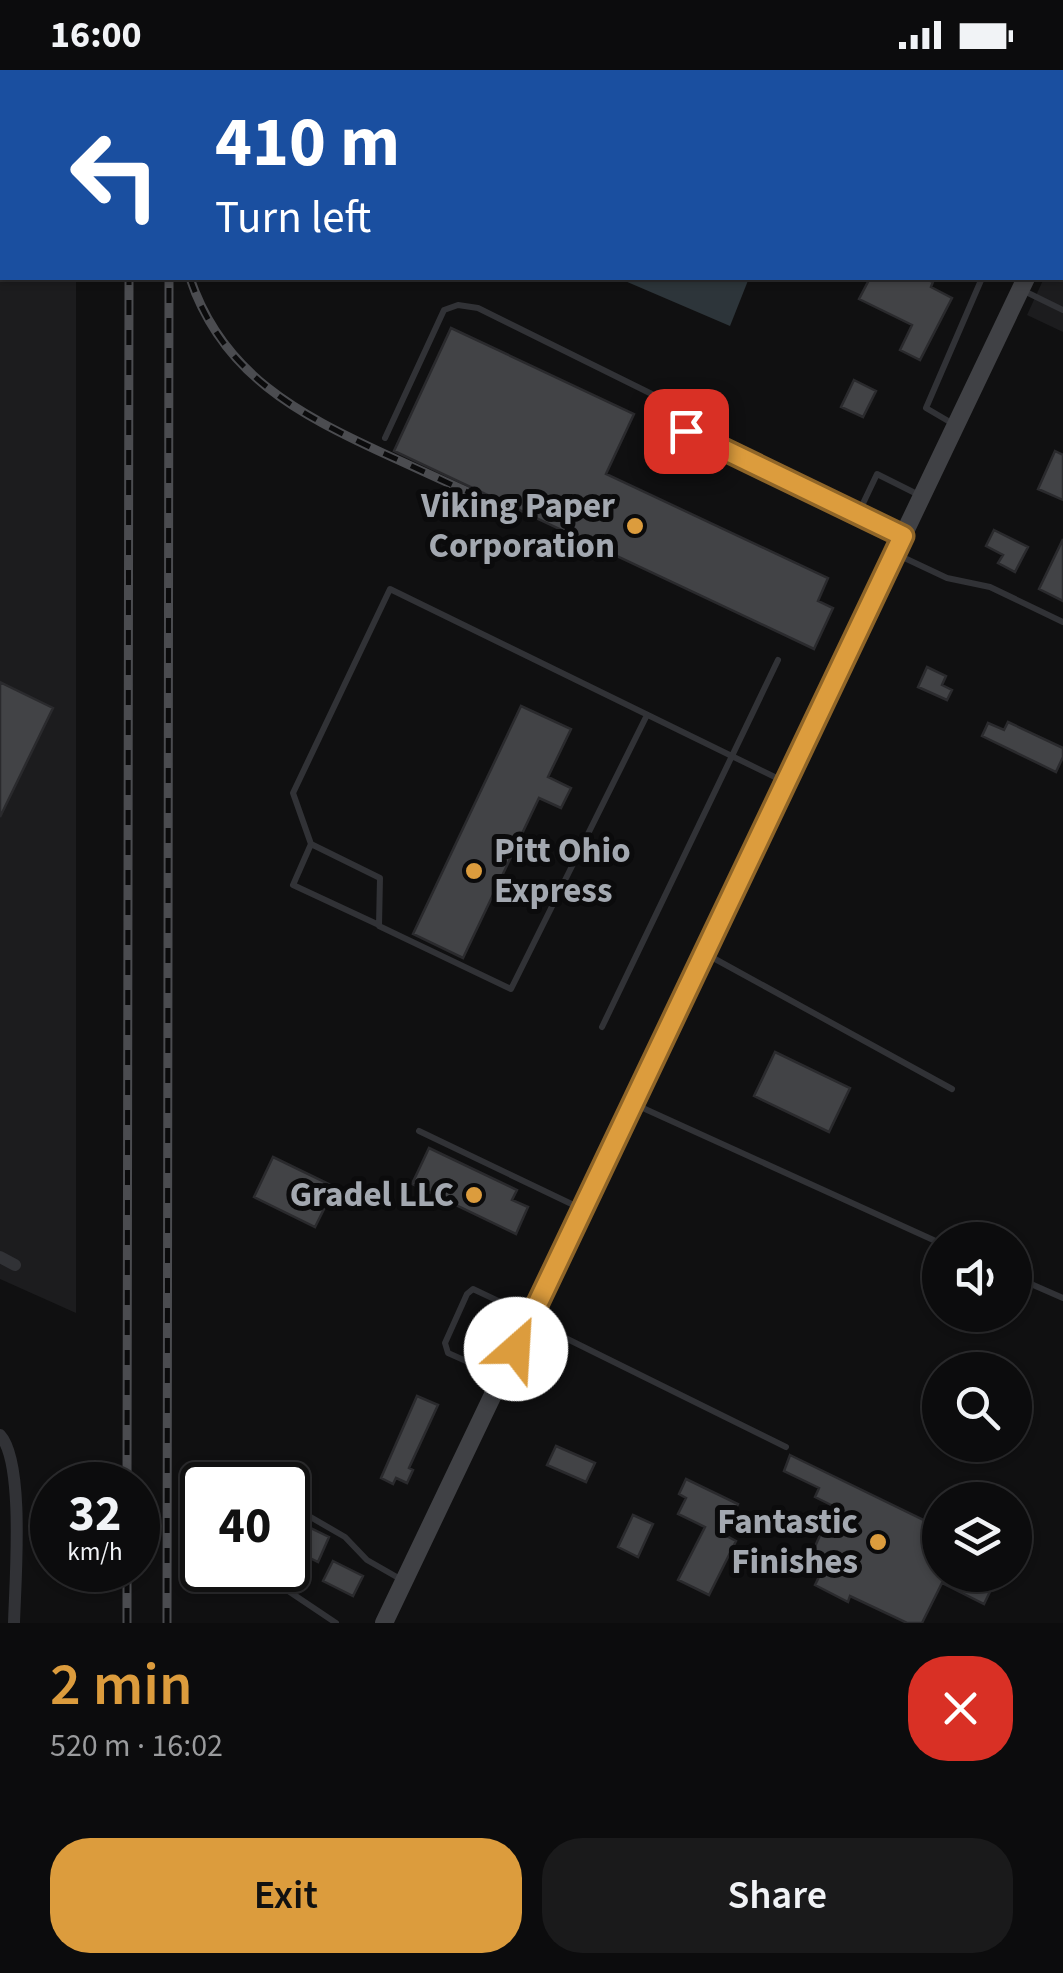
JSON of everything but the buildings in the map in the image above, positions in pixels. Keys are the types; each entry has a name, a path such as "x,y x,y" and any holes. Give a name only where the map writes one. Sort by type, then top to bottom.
{"street":[{"path":"384,1623 1023,283"},
{"path":"0,1257 15,1265"},
{"path":"0,1434 12,1455 14,1623"}],"lane":[{"path":"956,426 926,408 981,280"},
{"path":"1023,283 1063,310"},
{"path":"385,438 444,310 458,306 478,308 672,404 686,431 858,514 947,578 990,587 1063,622"},
{"path":"858,514 877,474 922,496"},
{"path":"647,715 511,989 293,885 311,844 294,793 390,590 786,782"},
{"path":"602,1028 778,660"},
{"path":"311,844 380,878 379,926"},
{"path":"704,954 952,1089"},
{"path":"633,1104 922,1235"},
{"path":"419,1131 583,1210"},
{"path":"1032,1284 1063,1298"},
{"path":"503,1378 448,1352 445,1342 466,1294 473,1289 786,1447"},
{"path":"310,1517 345,1538 367,1560 404,1581"},
{"path":"290,1592 336,1623"}],"shaded area":[{"path":"0,280 76,280 76,1313 0,1279"},
{"path":"623,280 748,280 730,326"},
{"path":"1043,280 1063,280 1063,332 1027,315"}],"railway":[{"path":"127,1462 129,280"},
{"path":"167,1623 169,280"},
{"path":"191,280 222,340 267,387 353,439 505,509"},
{"path":"127,1592 127,1623"}],"place":[{"name":"Viking Paper Corporation","path":"635,526"},
{"name":"Pitt Ohio Express","path":"474,871"},
{"name":"Gradel LLC","path":"474,1195"},
{"name":"Fantastic Finishes","path":"878,1542"}],"route":[{"path":"516,1349 903,536 686,431"}]}
